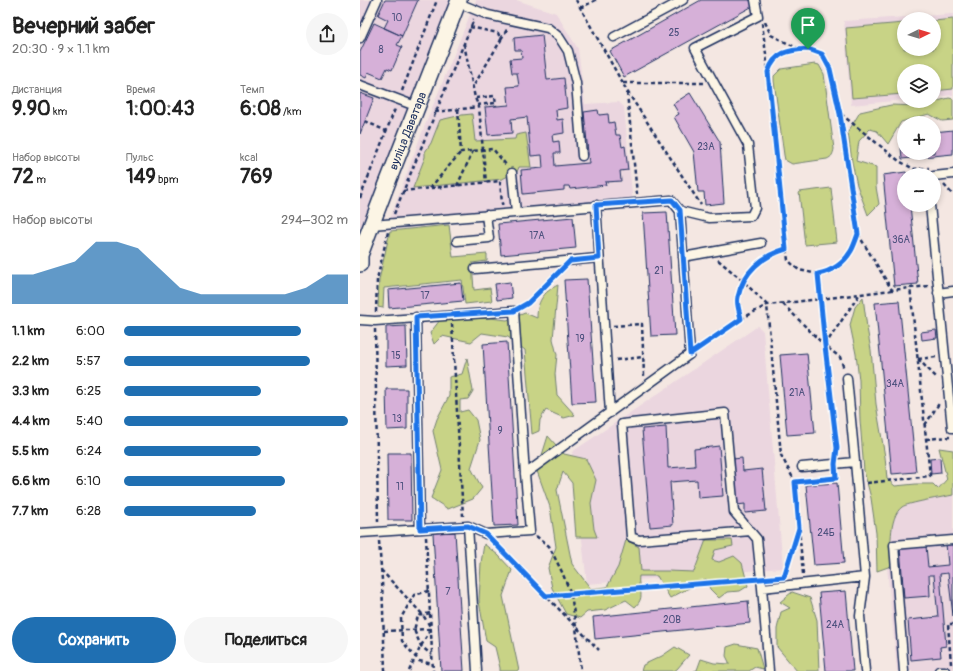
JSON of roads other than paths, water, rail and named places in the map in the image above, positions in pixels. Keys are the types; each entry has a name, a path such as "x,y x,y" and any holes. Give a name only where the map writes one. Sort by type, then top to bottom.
{"street":[{"name":"вуліца Даватара","path":"360,264 360,255 418,107 456,1"}],"lane":[{"path":"360,38 377,0"},
{"path":"614,37 683,0"},
{"path":"680,210 709,218 751,216 755,208 748,145 695,48 758,16 755,0"},
{"path":"456,1 488,16 548,28 559,37 568,51 576,83 582,156"},
{"path":"360,85 418,107"},
{"path":"512,173 516,212"},
{"path":"941,175 953,174"},
{"path":"372,225 596,205 672,200 680,210 690,354 525,474"},
{"path":"596,205 610,413"},
{"path":"931,212 953,428"},
{"path":"457,241 489,238 486,215"},
{"path":"684,257 761,243"},
{"path":"475,269 599,258"},
{"path":"938,293 953,292"},
{"path":"360,320 514,311 530,531 486,534 466,527 360,533"},
{"path":"416,317 423,529"},
{"path":"848,378 865,577 860,616 865,671"},
{"path":"751,532 639,540 631,536 622,424 725,414 734,512 757,539 769,671"},
{"path":"802,467 856,462"},
{"path":"466,527 478,671"},
{"path":"904,671 894,545 953,540"},
{"path":"762,588 865,577"},
{"path":"939,671 945,670"}]}
